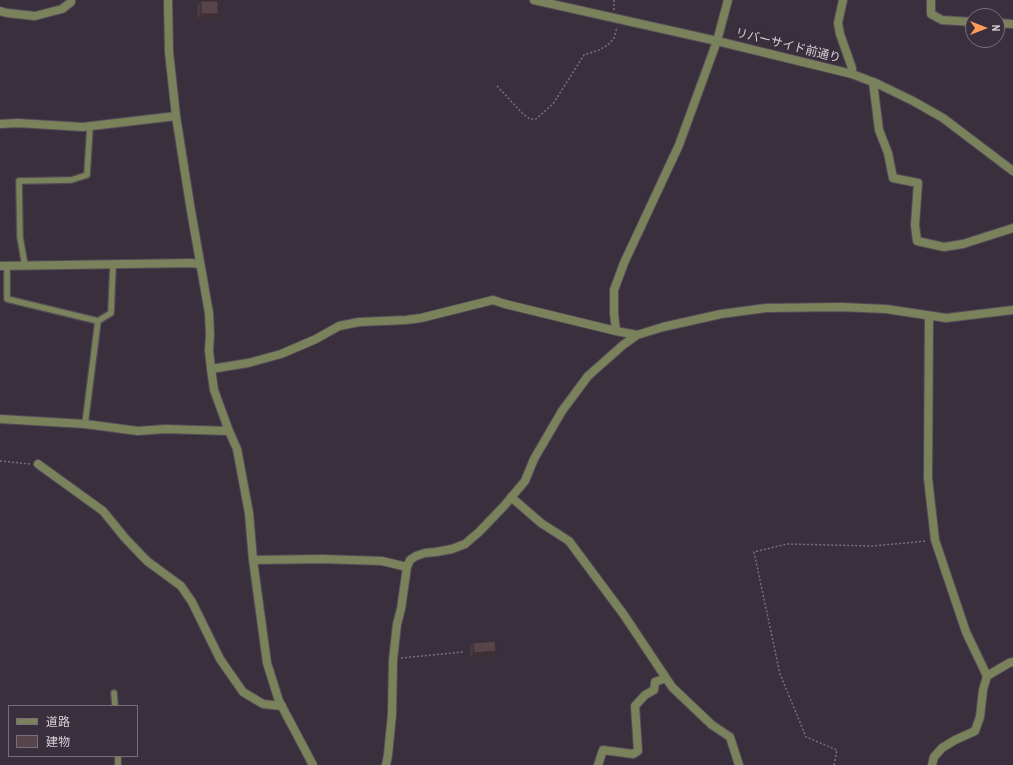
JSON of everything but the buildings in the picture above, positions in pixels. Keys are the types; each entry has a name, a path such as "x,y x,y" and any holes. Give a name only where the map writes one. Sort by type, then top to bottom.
{"street":[{"path":"0,11 35,16 62,8 72,0"},
{"path":"168,0 169,52 176,116 209,313 210,369 214,390 237,449 249,512 253,560 267,663 279,701 313,765"},
{"name":"リバーサイド前通り","path":"534,0 717,41 852,74 913,101 943,118 1013,171"},
{"path":"616,331 614,290 624,263 679,145 717,41 728,0"},
{"path":"843,0 838,23 840,34 852,68 852,74"},
{"path":"932,0 932,14 942,20 965,21"},
{"path":"873,82 879,130 888,153 893,178 918,183 915,224 917,241 944,247 963,244 1013,228"},
{"path":"0,124 18,123 83,127 176,116"},
{"path":"3,266 200,264"},
{"path":"210,369 248,363 281,354 316,339 339,326 359,322 421,318 493,300 637,335"},
{"path":"386,765 392,714 393,659 396,624 401,609 407,567 410,560 425,553 436,552 465,544 480,532 525,481 534,459 562,411 588,376 623,345 637,335 664,327 721,314 766,308 841,307 886,309 946,318 1013,310"},
{"path":"929,316 928,478 935,540 966,632 987,676 983,690 980,717 975,731 942,748 934,757 932,765"},
{"path":"0,419 85,424 138,431 229,430"},
{"path":"38,464 103,512 147,561 180,586 192,602 220,659 243,692 263,704 282,706"},
{"path":"511,498 541,524 569,541 624,615 672,688 712,725 730,737 739,765"},
{"path":"253,560 322,559 382,561 407,567"},
{"path":"987,676 1013,662"},
{"path":"598,765 604,750 633,754 638,751 634,706 645,695 654,690 655,682 666,678"}],"lane":[{"path":"25,266 20,236 19,181 71,180 87,175 90,126"},
{"path":"3,266 7,299 98,321 111,313 113,265"},
{"path":"85,424 98,321"},
{"path":"114,693 115,705"}],"path":[{"path":"497,86 523,114 530,119 536,119 553,104 584,55 603,48 614,38 620,20"},
{"path":"0,461 38,464"},
{"path":"834,765 837,750 806,737 780,674 754,552 787,544 872,546 935,540"},
{"path":"393,659 463,652"}]}
